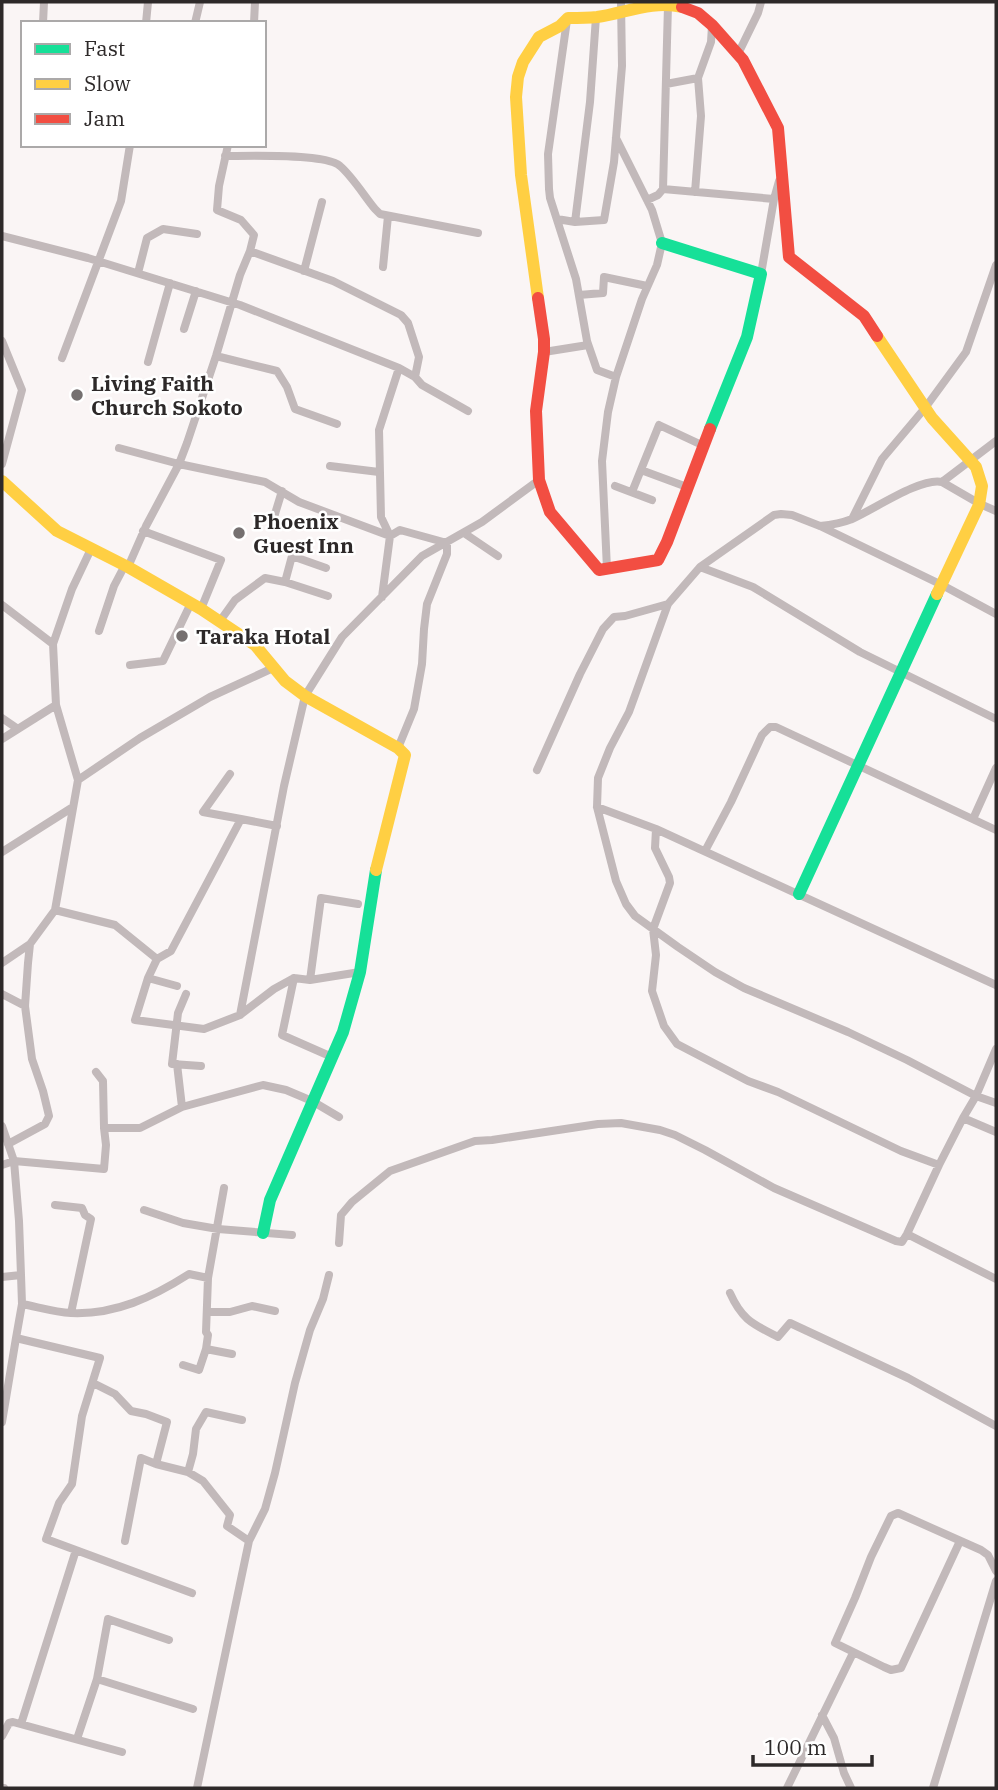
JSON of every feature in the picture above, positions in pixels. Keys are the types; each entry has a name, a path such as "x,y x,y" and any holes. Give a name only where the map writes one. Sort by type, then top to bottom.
{"street":[{"path":"43,21 44,2"},
{"path":"146,21 148,2"},
{"path":"195,21 200,2"},
{"path":"254,21 255,2"},
{"path":"738,54 761,2"},
{"path":"781,174 747,337 667,542 658,560 599,570 550,512 539,480 536,411 544,339 521,175 516,97 523,62 539,37 560,26 568,18 596,17 621,6 668,5 688,8 712,25 752,74 778,128 789,257 864,316 932,418 981,475 980,504 799,894"},
{"path":"647,200 658,195 663,189 668,5"},
{"path":"557,219 575,222 604,220 614,162 622,66 621,6"},
{"path":"575,222 590,102 596,17"},
{"path":"568,18 548,154 550,198 576,279 588,345 597,370 616,377"},
{"path":"695,192 701,116 698,78 711,42 712,25"},
{"path":"666,84 698,78"},
{"path":"607,569 602,461 608,412 616,377 657,265 662,243 652,210 616,138"},
{"path":"61,358 121,201 130,147"},
{"path":"99,631 114,586 179,464 250,251 254,235 241,220 217,210 227,147"},
{"path":"225,156 282,156 332,161 342,167 380,214 478,233"},
{"path":"663,189 774,199"},
{"path":"304,271 323,202"},
{"path":"383,267 388,216"},
{"path":"138,273 146,238 163,229 197,234"},
{"path":"2,236 138,273 232,303 399,368 415,377 422,385 468,411"},
{"path":"662,243 761,274"},
{"path":"250,251 333,281 401,315 408,323 419,357 415,377"},
{"path":"852,519 882,458 925,408 966,352 996,265"},
{"path":"579,295 603,293 604,277 648,286"},
{"path":"148,362 170,283"},
{"path":"184,329 196,291"},
{"path":"2,341 22,390 2,464"},
{"path":"544,352 588,345"},
{"path":"216,356 277,371 287,387 295,410 337,425"},
{"path":"382,597 390,536 381,517 379,430 399,368"},
{"path":"632,492 659,425 704,446"},
{"path":"942,482 996,441"},
{"path":"119,448 265,482 299,502 390,536"},
{"path":"330,466 379,472"},
{"path":"641,470 687,487"},
{"path":"240,1015 284,786 305,696 342,637 422,556 464,533 539,480"},
{"path":"2,481 57,531 126,566 220,621 255,645 272,668 305,696 398,748 405,755 375,874 360,972 343,1032 270,1200 263,1233"},
{"path":"820,526 852,519 919,486 936,481 996,511"},
{"path":"615,486 652,500"},
{"path":"271,527 282,492"},
{"path":"996,614 820,526 792,515 774,516 700,567 668,604 629,712 598,778 597,807 616,881 626,904 635,916 715,972 744,988 886,1049 976,1096 996,1103"},
{"path":"390,536 400,530 447,543"},
{"path":"130,665 163,661 221,560 143,531"},
{"path":"464,533 498,556"},
{"path":"398,748 414,709 422,664 427,604 447,554 447,543"},
{"path":"2,963 30,944 55,910 78,780 56,705 53,644 72,589 91,549"},
{"path":"285,582 292,556 326,568"},
{"path":"700,567 753,587 837,640 996,719"},
{"path":"220,621 235,600 265,578 328,596"},
{"path":"537,770 603,629 614,617 668,604"},
{"path":"2,605 53,644"},
{"path":"78,780 140,738 211,697 272,668"},
{"path":"2,739 56,705"},
{"path":"2,718 18,729"},
{"path":"705,851 762,735 770,727 776,727 996,830"},
{"path":"973,819 996,768"},
{"path":"230,775 203,812 277,826"},
{"path":"2,852 73,807"},
{"path":"597,807 656,829 996,985"},
{"path":"241,819 172,951 157,959 135,1020 204,1029 240,1015 274,989 294,978 310,981 360,972"},
{"path":"656,829 655,848 670,883 653,929 656,955 652,991 664,1026 677,1044 744,1080 778,1092 901,1152 939,1165"},
{"path":"310,981 321,898 358,904"},
{"path":"55,910 115,925 157,959"},
{"path":"8,1144 45,1124 49,1116 33,1065 25,1006 30,944"},
{"path":"148,978 177,986"},
{"path":"294,978 282,1035 332,1057"},
{"path":"2,994 25,1006"},
{"path":"186,994 178,1013 172,1064 201,1066"},
{"path":"340,1243 341,1215 352,1202 390,1171 475,1141 621,1123 675,1135 774,1188 902,1242 976,1096 996,1049"},
{"path":"177,1064 182,1107"},
{"path":"2,1165 14,1161 104,1169 106,1145 103,1081 96,1072"},
{"path":"104,1128 140,1128 182,1107 263,1085 286,1090 339,1117"},
{"path":"963,1118 996,1132"},
{"path":"2,1126 14,1161 22,1304 2,1422"},
{"path":"183,1365 199,1370 206,1349 208,1278 224,1188"},
{"path":"55,1205 82,1208 85,1215 91,1219 71,1313"},
{"path":"144,1210 183,1223 218,1229 292,1234"},
{"path":"907,1234 996,1279"},
{"path":"22,1304 71,1313 115,1310 164,1290 189,1274 208,1278"},
{"path":"2,1276 21,1275"},
{"path":"197,1788 249,1541 265,1509 295,1383 329,1275"},
{"path":"730,1293 737,1308 750,1322 778,1337 790,1324 908,1378 996,1426"},
{"path":"208,1312 230,1312 252,1306 275,1311"},
{"path":"16,1338 100,1358 82,1416 72,1484 59,1503 46,1539 192,1593"},
{"path":"206,1349 232,1354"},
{"path":"93,1383 115,1394 131,1411 167,1422 156,1464"},
{"path":"188,1472 196,1429 206,1412 242,1420"},
{"path":"125,1541 141,1458 188,1472 203,1481 230,1515 227,1526 249,1541"},
{"path":"960,1541 901,1668 891,1670 835,1643 871,1557 891,1517 898,1513 960,1541 988,1555 996,1571"},
{"path":"21,1724 76,1550"},
{"path":"933,1788 996,1584"},
{"path":"77,1739 97,1679 108,1619 169,1640"},
{"path":"787,1788 853,1653"},
{"path":"97,1679 192,1709"},
{"path":"822,1715 834,1738 851,1788"},
{"path":"2,1736 9,1723 13,1722 122,1752"}],"traffic: fast":[{"path":"662,243 761,274 747,337 710,429"},
{"path":"799,894 937,594"},
{"path":"263,1233 270,1200 343,1032 360,972 376,870"}],"traffic: slow":[{"path":"538,298 521,175 516,97 523,62 539,37 560,26 568,18 597,17 660,5 682,7"},
{"path":"877,336 932,418 976,467 982,486 979,505 937,594"},
{"path":"2,481 57,531 128,567 201,609 255,645 285,681 305,696 398,748 405,755 376,870"}],"traffic: jam":[{"path":"682,7 698,13 712,25 743,60 778,128 789,257 864,316 877,336"},
{"path":"538,298 544,339 536,411 539,480 550,512 599,570 658,560 710,429"}],"place":[{"name":"Living Faith Church Sokoto","path":"77,395"},
{"name":"Phoenix Guest Inn","path":"239,533"},
{"name":"Taraka Hotal","path":"182,636"}]}
